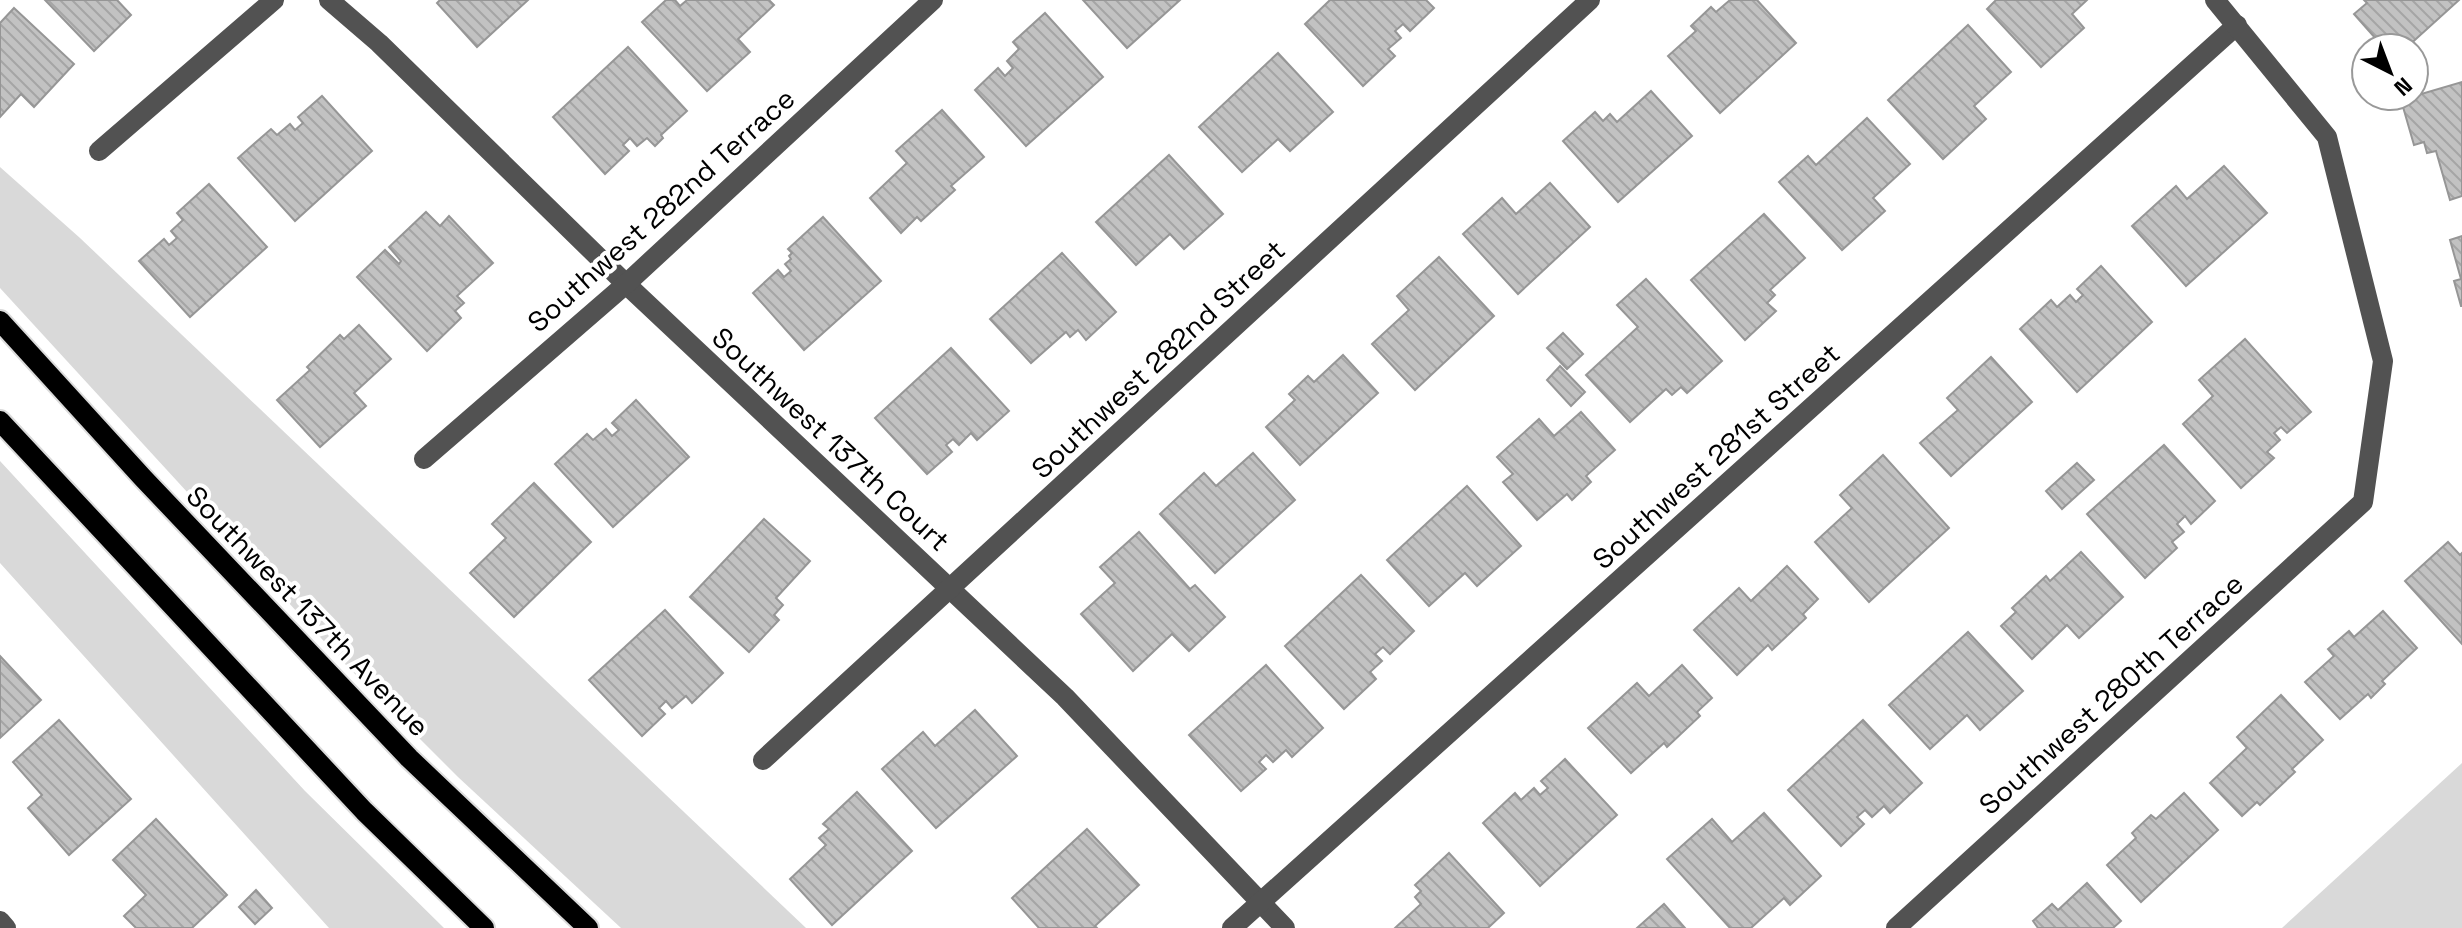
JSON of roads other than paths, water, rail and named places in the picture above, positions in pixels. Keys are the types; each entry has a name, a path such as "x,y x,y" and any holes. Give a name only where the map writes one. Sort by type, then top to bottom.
{"main road":[{"name":"Southwest 137th Avenue","path":"0,321 143,478 409,758 588,928"},
{"path":"0,421 364,811 484,928"}],"street":[{"path":"99,151 274,0"},
{"name":"Southwest 137th Court","path":"329,0 379,43 626,284 1065,697 1285,928"},
{"name":"Southwest 282nd Terrace","path":"424,459 626,284 933,0"},
{"name":"Southwest 282nd Street","path":"763,760 1590,0"},
{"path":"2215,0 2237,25"},
{"name":"Southwest 280th Terrace","path":"1896,928 2363,502 2383,361 2327,137 2237,25"},
{"name":"Southwest 281st Street","path":"1232,928 2237,25"},
{"path":"0,921 6,928"}]}
